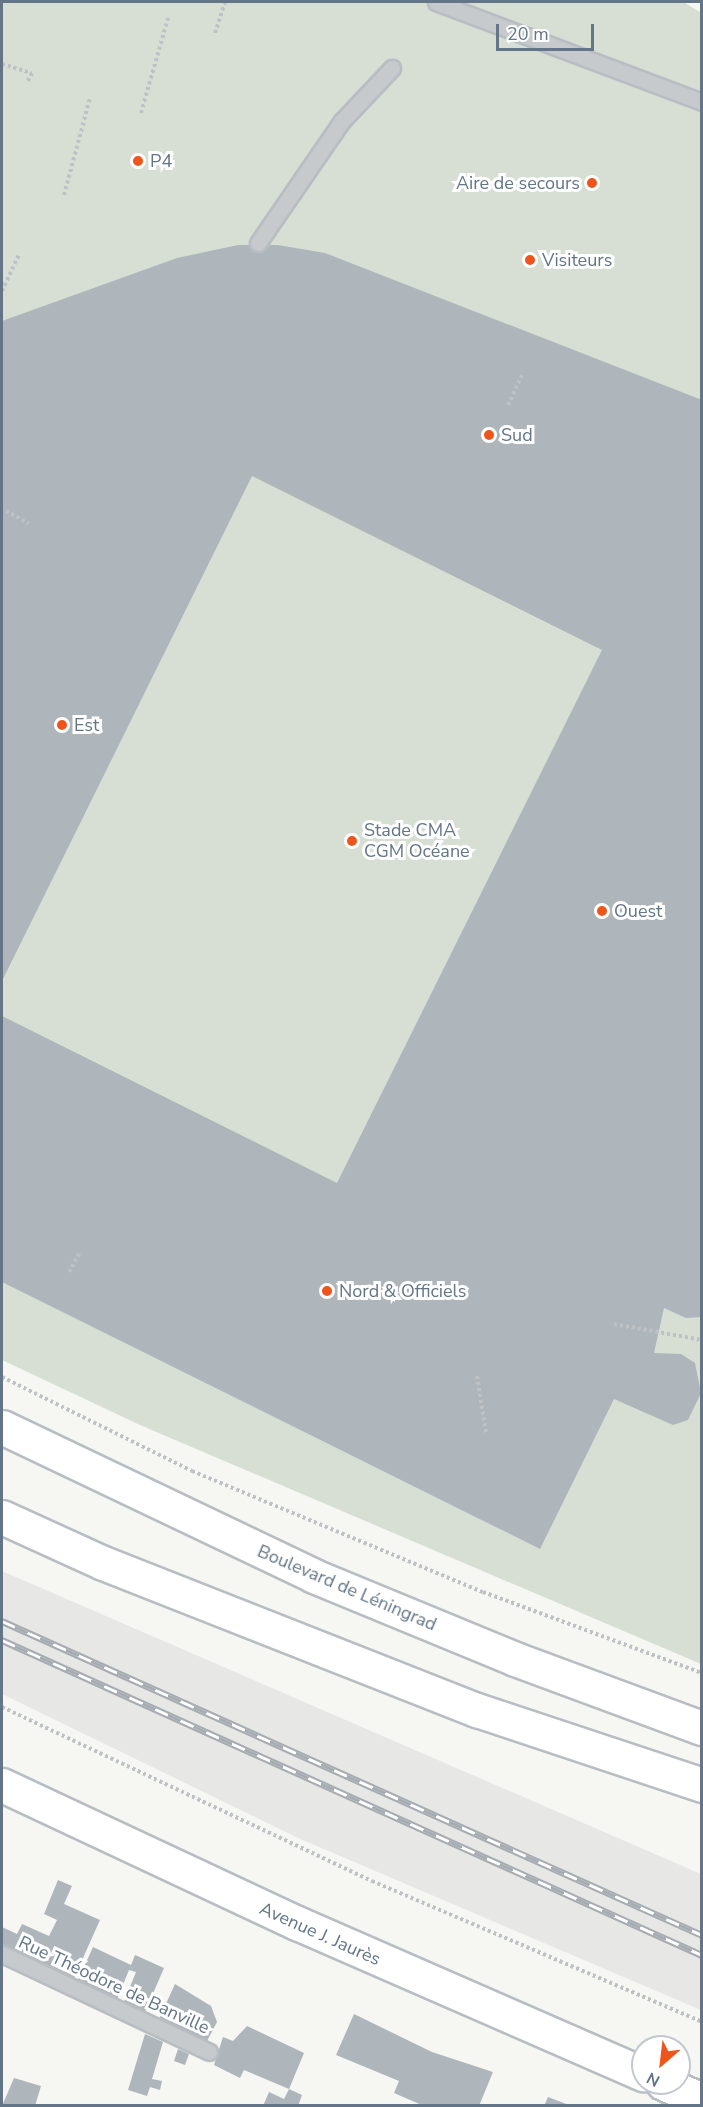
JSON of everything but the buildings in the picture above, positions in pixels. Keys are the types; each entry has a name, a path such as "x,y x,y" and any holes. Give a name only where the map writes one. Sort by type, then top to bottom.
{"main road":[{"name":"Boulevard de Léningrad","path":"2,1427 314,1576 515,1659 702,1728"},
{"path":"2,1517 477,1710 702,1785"},
{"name":"Avenue J. Jaurès","path":"2,1785 297,1923 631,2069"}],"lane":[{"path":"436,2 702,102"},
{"path":"258,243 342,121 392,68"},
{"name":"Rue Théodore de Banville","path":"2,1954 209,2052"}],"path":[{"path":"215,33 225,2"},
{"path":"141,113 168,18"},
{"path":"2,64 32,73 28,81"},
{"path":"64,195 90,98"},
{"path":"2,291 19,255"},
{"path":"508,405 522,375"},
{"path":"6,511 29,524"},
{"path":"69,1272 79,1254"},
{"path":"614,1324 702,1340"},
{"path":"477,1376 486,1433"},
{"path":"2,1377 192,1471 483,1592 702,1673"},
{"path":"2,1707 372,1881 702,2022"}],"shaded area":[{"name":"Stade CMA CGM Océane","path":"2,2 683,2 702,13 701,1664 140,1425 2,1360"},
{"path":"2,1571 701,1874 701,2010 298,1838 2,1694"}],"railway":[{"path":"2,1621 702,1935"},
{"path":"2,1640 702,1955"}],"place":[{"name":"P4","path":"138,161"},
{"name":"Aire de secours","path":"592,183"},
{"name":"Visiteurs","path":"530,260"},
{"name":"Sud","path":"489,435"},
{"name":"Est","path":"62,725"},
{"name":"Stade CMA CGM Océane","path":"352,841"},
{"name":"Ouest","path":"602,911"},
{"name":"Nord & Officiels","path":"327,1291"}]}
